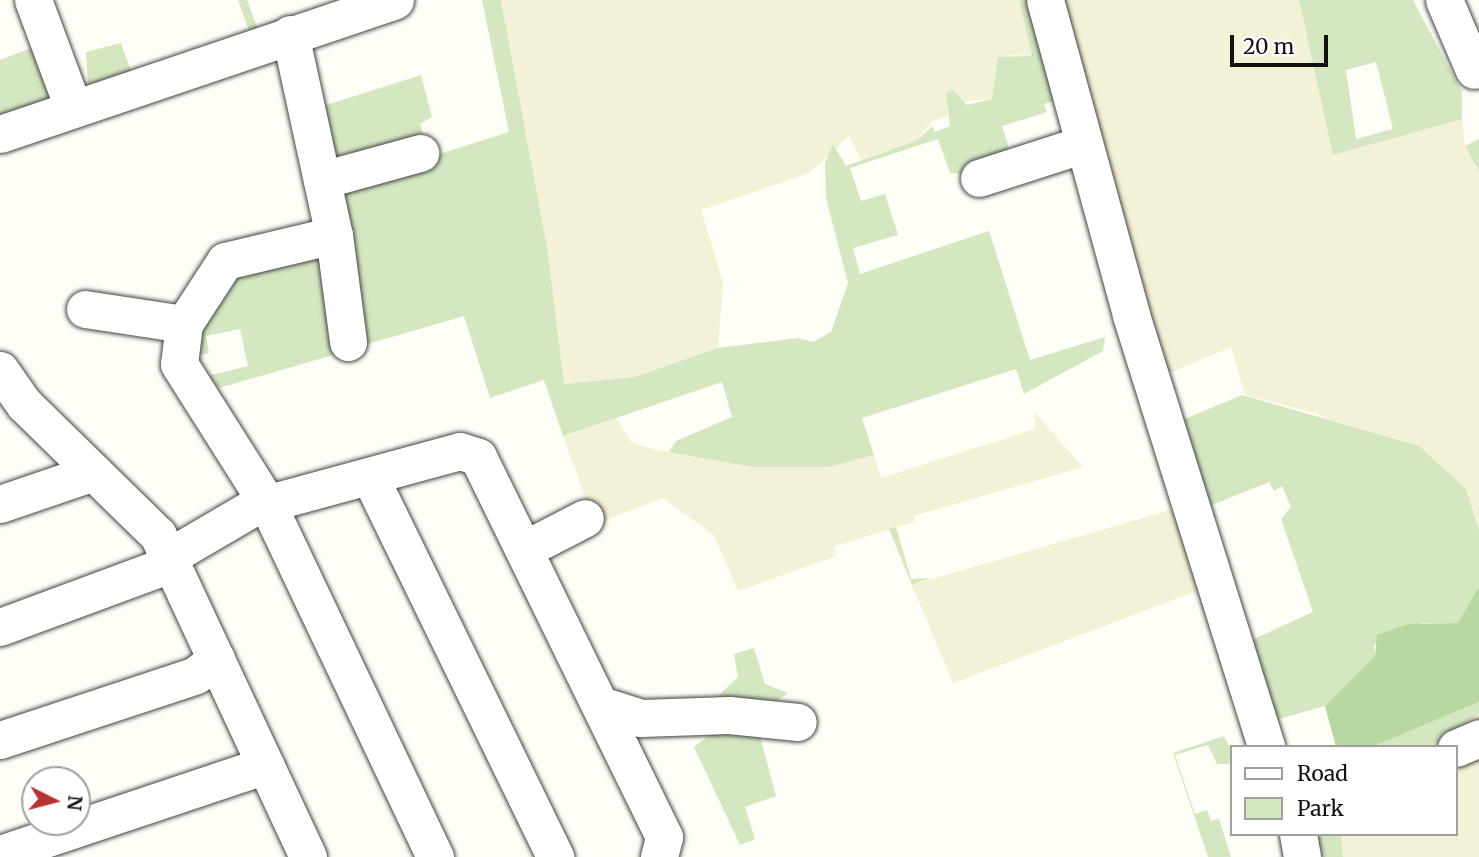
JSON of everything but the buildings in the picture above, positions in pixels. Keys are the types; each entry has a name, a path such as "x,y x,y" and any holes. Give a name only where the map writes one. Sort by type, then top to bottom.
{"street":[{"path":"33,0 72,105"},
{"path":"0,134 295,22 395,0"},
{"path":"1045,0 1081,145 1265,745"},
{"path":"1444,0 1474,70"},
{"path":"295,22 334,235 348,342"},
{"path":"979,178 1081,145"},
{"path":"322,180 420,152"},
{"path":"334,235 225,261 184,324 179,365 187,383 267,503 435,857"},
{"path":"85,310 144,313 184,324"},
{"path":"3,381 138,512 172,559 308,857"},
{"path":"0,627 172,559 181,544 267,503 469,452 494,481 663,837 659,857"},
{"path":"0,504 94,472"},
{"path":"370,477 555,857"},
{"path":"527,548 585,517"},
{"path":"0,740 196,675 216,659"},
{"path":"600,705 641,718 729,715 798,722"},
{"path":"1458,747 1479,738"},
{"path":"0,854 266,765"},
{"path":"1298,836 1302,857"}],"green space":[{"path":"238,0 247,0 258,30 275,19 280,27 251,37"},
{"path":"482,0 501,0 548,253 564,384 634,377 718,348 799,338 813,342 831,332 848,283 826,198 825,163 833,144 846,166 917,140 933,126 935,132 950,126 946,93 953,90 967,105 992,99 998,57 1032,56 1019,0 1036,0 1059,99 1044,104 1047,112 1002,126 1012,159 970,174 950,173 938,139 850,168 861,201 885,194 898,235 853,248 860,274 989,231 1030,360 1105,337 1103,351 1024,394 1016,369 862,418 874,455 829,467 753,467 669,452 676,441 732,417 722,382 563,436 544,380 490,398 464,316 361,346 335,187 509,132"},
{"path":"501,0 1019,0 1032,56 1011,55 993,99 948,102 947,116 931,122 917,140 861,160 849,136 809,173 701,210 723,282 718,348 634,377 564,384 548,253"},
{"path":"1056,0 1299,0 1334,154 1462,119 1465,146 1479,171 1479,530 1466,488 1315,413 1245,395 1231,347 1160,377"},
{"path":"1299,0 1413,0 1462,92 1462,119 1333,155","holes":["1376,62 1393,129 1356,139 1346,70"]},
{"path":"121,43 134,80 88,87 86,52"},
{"path":"34,47 55,100 0,123 0,60"},
{"path":"421,75 432,117 420,124 424,139 336,159 320,107"},
{"path":"1479,139 1479,171 1465,146"},
{"path":"326,245 340,353 219,388 208,376 248,366 240,329 206,336 209,353 190,357 186,340 232,269"},
{"path":"1242,395 1419,446 1466,489 1479,530 1479,587 1470,613 1458,623 1422,623 1374,645 1375,656 1325,706 1272,721 1245,643 1313,612 1281,519 1291,507 1282,486 1274,491 1269,482 1202,509 1173,424"},
{"path":"1035,413 1083,467 914,516 915,522 834,546 836,556 738,591 714,535 663,498 595,524 563,436 616,418 631,442 655,450 829,467 874,455 881,478 1035,429"},
{"path":"1184,506 1210,586 953,683 912,585"},
{"path":"896,527 911,579 931,578 912,585 889,529"},
{"path":"1479,587 1479,702 1377,745 1335,745 1325,706 1375,656 1377,635 1408,624 1458,623"},
{"path":"754,648 765,684 788,693 774,703 714,700 738,677 734,654"},
{"path":"1479,702 1479,713 1433,745 1377,745"},
{"path":"1479,713 1479,857 1343,857 1341,836 1458,836 1458,745 1433,745"},
{"path":"723,725 760,736 776,796 745,807 755,839 740,845 694,747"},
{"path":"1224,736 1230,747 1229,764 1217,764 1208,745 1175,755 1195,814 1207,810 1211,821 1219,819 1231,857 1208,857 1173,753"},
{"path":"1316,836 1341,836 1343,857 1323,857"}]}
